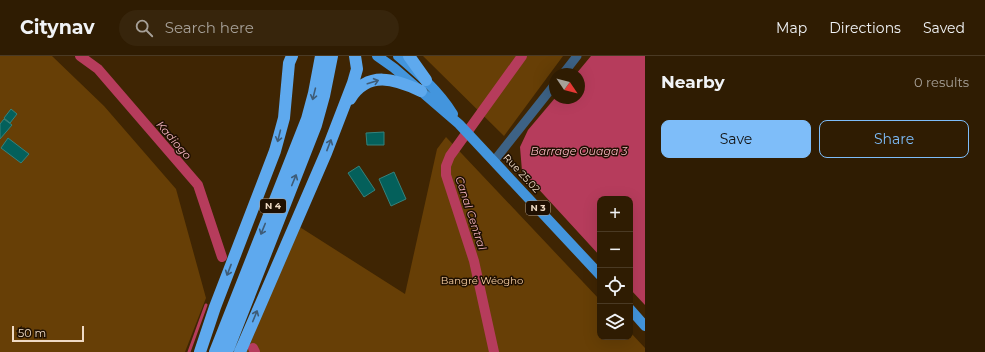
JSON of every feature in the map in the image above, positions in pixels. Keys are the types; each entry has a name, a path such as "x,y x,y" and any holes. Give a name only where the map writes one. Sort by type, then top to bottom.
{"highway":[{"path":"200,352 234,258 276,151 284,118 289,63 292,56"},
{"name":"N 4","path":"215,352 307,119 321,56"},
{"name":"N 4","path":"228,352 316,125 324,96 332,56"},
{"path":"240,352 339,120 357,69 356,56"},
{"path":"409,56 423,86"},
{"path":"339,120 358,89 368,83 384,79 423,86"}],"main road":[{"name":"Rue 25.02","path":"377,56 423,86"},
{"name":"Rue 25.02","path":"398,56 423,86 597,272"},
{"path":"633,312 645,326"}],"street":[{"path":"567,68 577,56"},
{"path":"494,161 549,92"}],"green space":[{"path":"0,56 52,56 104,106 176,189 206,298 185,352 0,352"},
{"path":"423,56 563,56 554,68 549,68 549,75 504,136"},
{"name":"Bangré Wéogho","path":"446,137 597,297 597,340 633,340 633,335 645,348 645,352 246,352 295,224 405,294 437,149"}],"water":[{"name":"Barrage Ouaga 3","path":"591,56 645,56 645,305 633,292 633,196 597,196 597,253 522,171 520,147 528,130 550,104 585,104 585,68 581,68"}],"building":[{"path":"11,109 17,114 10,123 4,118"},
{"path":"4,119 12,125 0,139 0,124"},
{"path":"384,132 384,145 367,145 366,133"},
{"path":"8,138 29,154 21,163 1,148"},
{"path":"359,166 375,190 364,197 348,173"},
{"path":"394,172 406,199 391,206 379,179"}],"waterway":[{"name":"Kadiogo","path":"80,56 98,69 198,185 222,257"},
{"name":"Canal Central","path":"494,352 474,261 446,175 446,166 450,156 522,56"},
{"path":"189,352 206,305"},
{"name":"Kadiogo","path":"253,348 255,352"}]}
